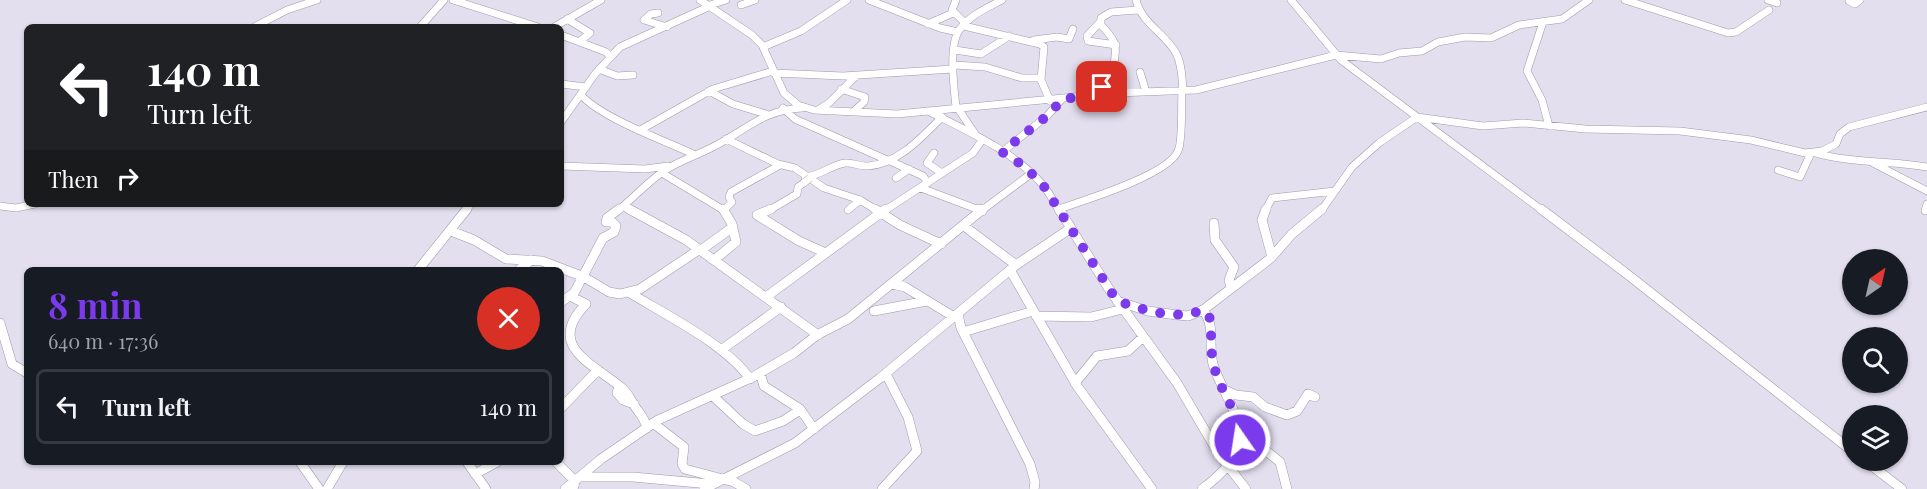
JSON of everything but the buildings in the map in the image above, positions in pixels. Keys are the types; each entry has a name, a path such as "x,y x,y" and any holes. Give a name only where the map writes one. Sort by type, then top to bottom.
{"street":[{"path":"260,24 287,10 317,0"},
{"path":"423,24 444,0"},
{"path":"453,0 529,24"},
{"path":"559,24 602,0"},
{"path":"700,0 742,26 763,47 784,93 798,105 817,110 897,114 1097,95 1183,91 1212,87 1336,55 1364,56 1381,60 1399,53 1422,51 1438,42 1467,37 1491,38 1520,25 1562,19 1589,0"},
{"path":"564,118 599,69 610,56 626,44 726,0"},
{"path":"741,5 755,0"},
{"path":"763,47 801,31 846,0"},
{"path":"869,0 879,1 928,24 958,32"},
{"path":"956,0 952,9 953,13 965,25 1031,41 1044,47 1040,78 1043,92 1050,100"},
{"path":"977,149 979,138 956,107 954,67 958,32 1002,0"},
{"path":"1059,209 1143,178 1172,160 1179,150 1183,91 1179,59 1175,51 1138,10 1136,0"},
{"path":"1291,0 1336,55 1627,274 1842,443"},
{"path":"1625,0 1728,33 1736,32 1769,10"},
{"path":"1768,0 1777,3"},
{"path":"1849,1 1854,4 1860,0"},
{"path":"1116,45 1087,40 1087,36 1101,22 1101,18 1111,12 1138,10"},
{"path":"658,13 651,14 644,20 667,27"},
{"path":"928,24 953,13"},
{"path":"567,19 580,24 590,33 579,42"},
{"path":"1097,95 1105,82 1115,79 1113,69 1116,45 1101,22"},
{"path":"1543,22 1527,71 1542,100 1549,126"},
{"path":"1031,41 1057,37 1069,39 1073,29"},
{"path":"564,36 610,56"},
{"path":"955,50 982,54 1009,36"},
{"path":"966,66 975,53"},
{"path":"642,129 709,91 774,72 856,76 966,66 985,67 1022,78 1040,78"},
{"path":"599,69 618,76 633,75"},
{"path":"1140,72 1146,92"},
{"path":"817,110 829,103 856,76"},
{"path":"564,84 586,87"},
{"path":"841,89 865,97 864,102 855,111"},
{"path":"709,91 733,104 766,114"},
{"path":"581,95 589,104 607,114 695,155"},
{"path":"1002,152 1047,116 1063,99"},
{"path":"1778,170 1800,177 1813,153 1836,144 1840,134 1849,127 1927,107"},
{"path":"747,489 723,478 696,473 683,467 684,447 650,425 634,404 620,398 617,393 620,387 565,341 573,314 586,304 572,297 603,238 614,232 616,226 612,222 606,222 607,218 624,207 672,166 726,139 766,114 783,108 806,108"},
{"path":"783,108 795,118 923,176 928,183"},
{"path":"927,111 993,146 1032,173 1059,209 1120,305 1177,383 1204,432 1246,489"},
{"path":"826,253 799,241 756,215 763,214 797,194 798,187 806,179 844,163 868,166 888,160 924,136 942,117"},
{"path":"963,332 1034,314 1074,318 1105,316 1120,305 1188,316 1203,310 1272,256 1292,234 1318,215 1352,166 1379,143 1417,117 1472,125 1523,123 1680,131 1751,140 1836,159 1927,167"},
{"path":"726,139 780,166 795,168 806,179 860,200 941,244"},
{"path":"766,297 881,213 977,149 993,146"},
{"path":"672,166 674,147"},
{"path":"934,153 927,164 942,173"},
{"path":"1870,161 1927,191"},
{"path":"564,166 645,170 672,166"},
{"path":"724,210 732,202 729,197 731,192 780,166"},
{"path":"896,178 909,169"},
{"path":"662,173 724,210 733,227 736,242 714,260"},
{"path":"565,489 650,425 755,376 794,353 818,335 848,320 1032,173"},
{"path":"921,188 982,211"},
{"path":"1272,256 1262,220 1272,198 1335,191"},
{"path":"848,210 860,200"},
{"path":"0,206 24,206"},
{"path":"421,267 469,207"},
{"path":"624,207 668,228 818,335"},
{"path":"1214,223 1215,240 1234,267 1229,280 1231,287"},
{"path":"964,226 1013,267 1034,314 1075,383 1152,489"},
{"path":"630,293 733,227"},
{"path":"576,482 633,477 707,486 778,453 814,429 886,374 1013,267 1071,228"},
{"path":"451,231 474,240 506,259 531,260 560,267"},
{"path":"523,267 531,260"},
{"path":"564,268 609,292 630,293 721,350 755,376 764,386 800,410 814,429"},
{"path":"892,284 905,287 956,315 1030,464 1035,482 1034,489"},
{"path":"564,300 577,291"},
{"path":"874,311 928,301"},
{"path":"721,350 781,307"},
{"path":"1202,489 1228,466 1238,448 1240,431 1215,372 1210,349 1209,315 1203,310"},
{"path":"0,323 6,338 9,361 19,371 24,372"},
{"path":"1075,383 1097,356 1122,354 1138,345 1143,337"},
{"path":"564,405 598,370"},
{"path":"882,489 917,451 908,417 886,374"},
{"path":"1223,389 1236,395 1253,397 1265,406 1287,415 1297,411 1308,394 1315,397"},
{"path":"714,397 727,406 743,426 755,431 783,421 800,410"},
{"path":"1248,431 1260,446 1280,462 1287,489"},
{"path":"302,465 318,489"},
{"path":"327,489 342,465"},
{"path":"469,465 486,489"},
{"path":"475,474 492,465"},
{"path":"559,465 576,482"},
{"path":"1878,471 1902,489"}],"route":[{"path":"1102,87 1097,95 1063,99 1047,116 1002,152 1024,166 1043,185 1117,301 1164,314 1188,316 1203,310 1209,315 1210,349 1215,372 1237,420 1240,440"}]}
